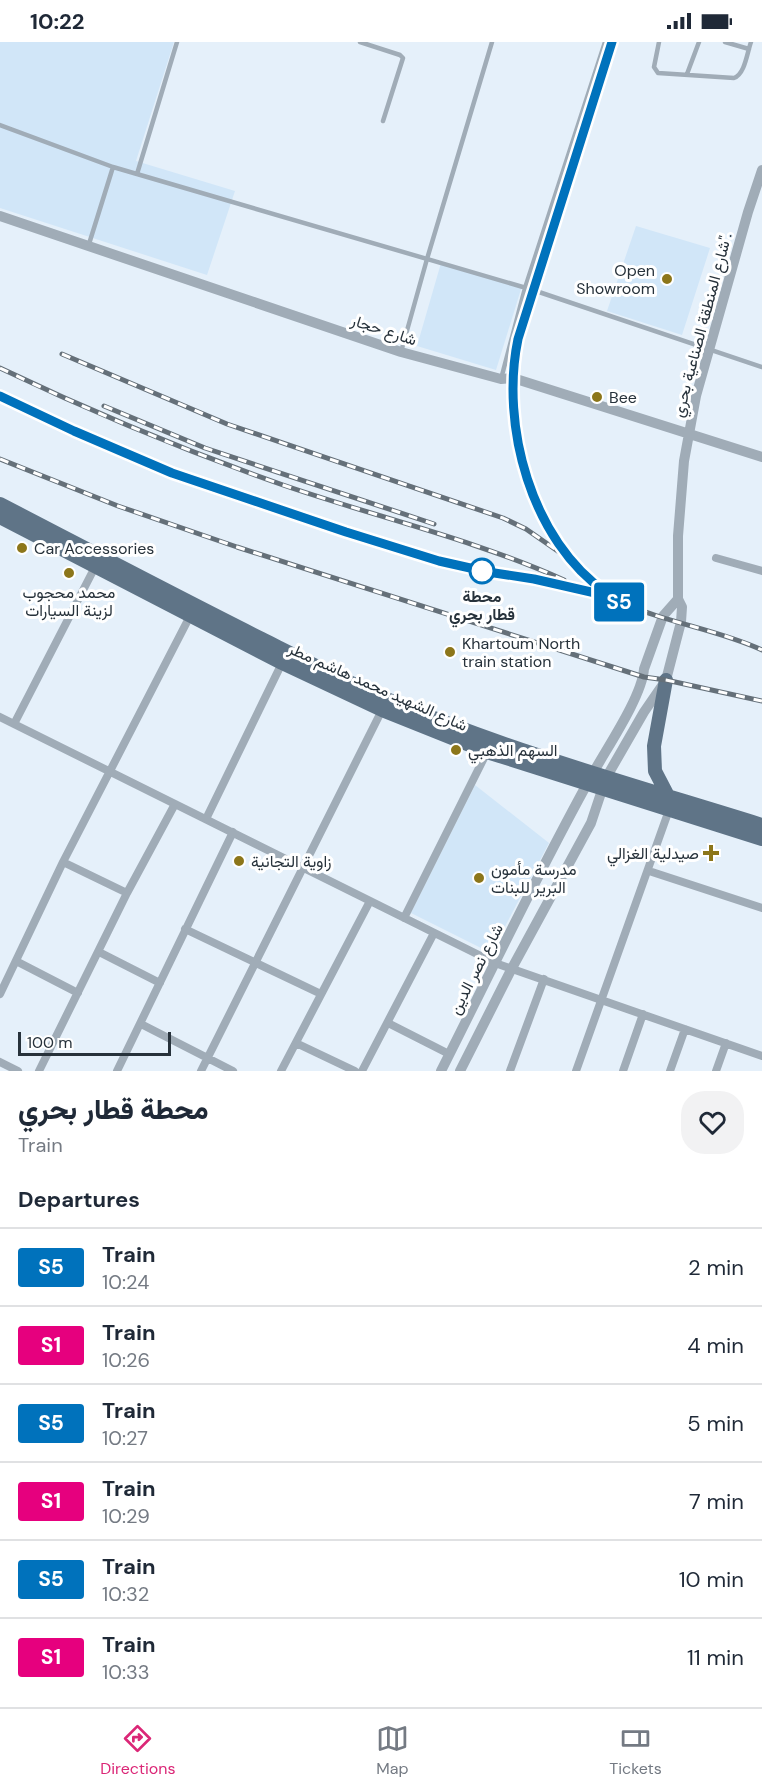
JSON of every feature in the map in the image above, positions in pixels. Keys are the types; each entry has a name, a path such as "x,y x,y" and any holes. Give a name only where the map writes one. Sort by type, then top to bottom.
{"main road":[{"name":"شارع الشهيد محمد هاشم مطر","path":"1,511 95,567 282,663 382,710 487,752 590,779"},
{"name":"شارع الشهيد محمد هاشم مطر","path":"1,511 389,700 669,810 762,840"},
{"path":"666,680 654,746 655,771 668,796"},
{"name":"شارع الشهيد محمد هاشم مطر","path":"605,784 668,796 762,825"}],"street":[{"name":"شارع المنطقة الصناعية بحري\".","path":"605,784 644,712 666,680 681,622 682,607 678,598 678,536 684,461 689,433 708,350 762,170"},
{"name":"شارع حجار","path":"0,216 401,352 501,379 513,378 762,457"},
{"path":"716,558 762,569"},
{"path":"14,724 95,567"},
{"path":"590,779 608,750 644,678 644,669 663,616 678,598"},
{"path":"0,994 63,862 190,616"},
{"path":"206,819 282,663"},
{"path":"201,1071 382,710"},
{"path":"0,717 495,963 762,1056"},
{"path":"404,918 487,752"},
{"name":"شارع نصر الدين","path":"441,1071 590,779"},
{"name":"شارع نصر الدين","path":"460,1071 512,968 591,823 605,784"},
{"path":"39,1071 175,804"},
{"path":"576,1071 669,810"},
{"path":"117,1071 232,832"},
{"path":"63,862 128,893"},
{"path":"649,871 762,908"},
{"path":"281,1071 370,901"},
{"path":"185,929 321,994"},
{"path":"362,1071 434,933"},
{"path":"99,952 160,982"},
{"path":"16,961 78,993"},
{"path":"510,1071 544,979"},
{"path":"623,1071 642,1014"},
{"path":"388,1023 449,1054"},
{"path":"141,1024 233,1071"},
{"path":"670,1071 685,1029"},
{"path":"296,1043 355,1071"},
{"path":"716,1071 726,1043"},
{"path":"0,1062 18,1071"}],"lane":[{"path":"137,174 177,42"},
{"path":"360,42 403,58 383,121"},
{"path":"401,352 492,42"},
{"path":"501,379 525,288 605,42"},
{"path":"659,42 655,70 658,73 734,78 738,76 751,42"},
{"path":"687,74 699,42"},
{"path":"725,42 749,49"},
{"path":"0,125 113,167 525,288 762,367"},
{"path":"88,247 113,167"}],"shaded area":[{"path":"0,42 174,42 136,161 235,191 207,275 0,208"},
{"path":"636,226 710,248 682,335 607,311"},
{"path":"441,263 522,286 496,370 417,346"},
{"name":"مدرسة مأمون البرير للبنات","path":"475,785 549,843 491,953 411,913"}],"railway":[{"path":"611,42 518,339 513,377 514,417 521,458 534,497 552,533 576,565 605,591 640,610 732,638 762,650"},
{"path":"62,354 227,424 503,518 526,529 562,554"},
{"path":"0,368 69,400 211,459 318,497 495,552 564,580"},
{"path":"0,396 152,465 304,519 458,566 566,586 609,598"},
{"path":"104,406 205,448 434,524"},
{"path":"0,459 118,506 237,547 644,677 762,701"}],"train":[{"name":"S5","path":"0,396 172,473 346,532 439,561 591,592 640,610 607,592 589,577 570,558 555,537 533,496 519,453 514,413 512,364 518,339 612,42"}],"place":[{"name":"Open Showroom","path":"667,279"},
{"name":"Bee","path":"597,397"},
{"name":"Car Accessories","path":"22,548"},
{"name":"محطة قطار بحري","path":"482,571"},
{"name":"محمد محجوب لزينة السيارات","path":"69,573"},
{"name":"Khartoum North train station","path":"450,652"},
{"name":"السهم الذهبي","path":"456,750"},
{"name":"صيدلية الغزالي","path":"711,853"},
{"name":"زاوية التجانية","path":"239,861"},
{"name":"مدرسة مأمون البرير للبنات","path":"479,878"}]}
